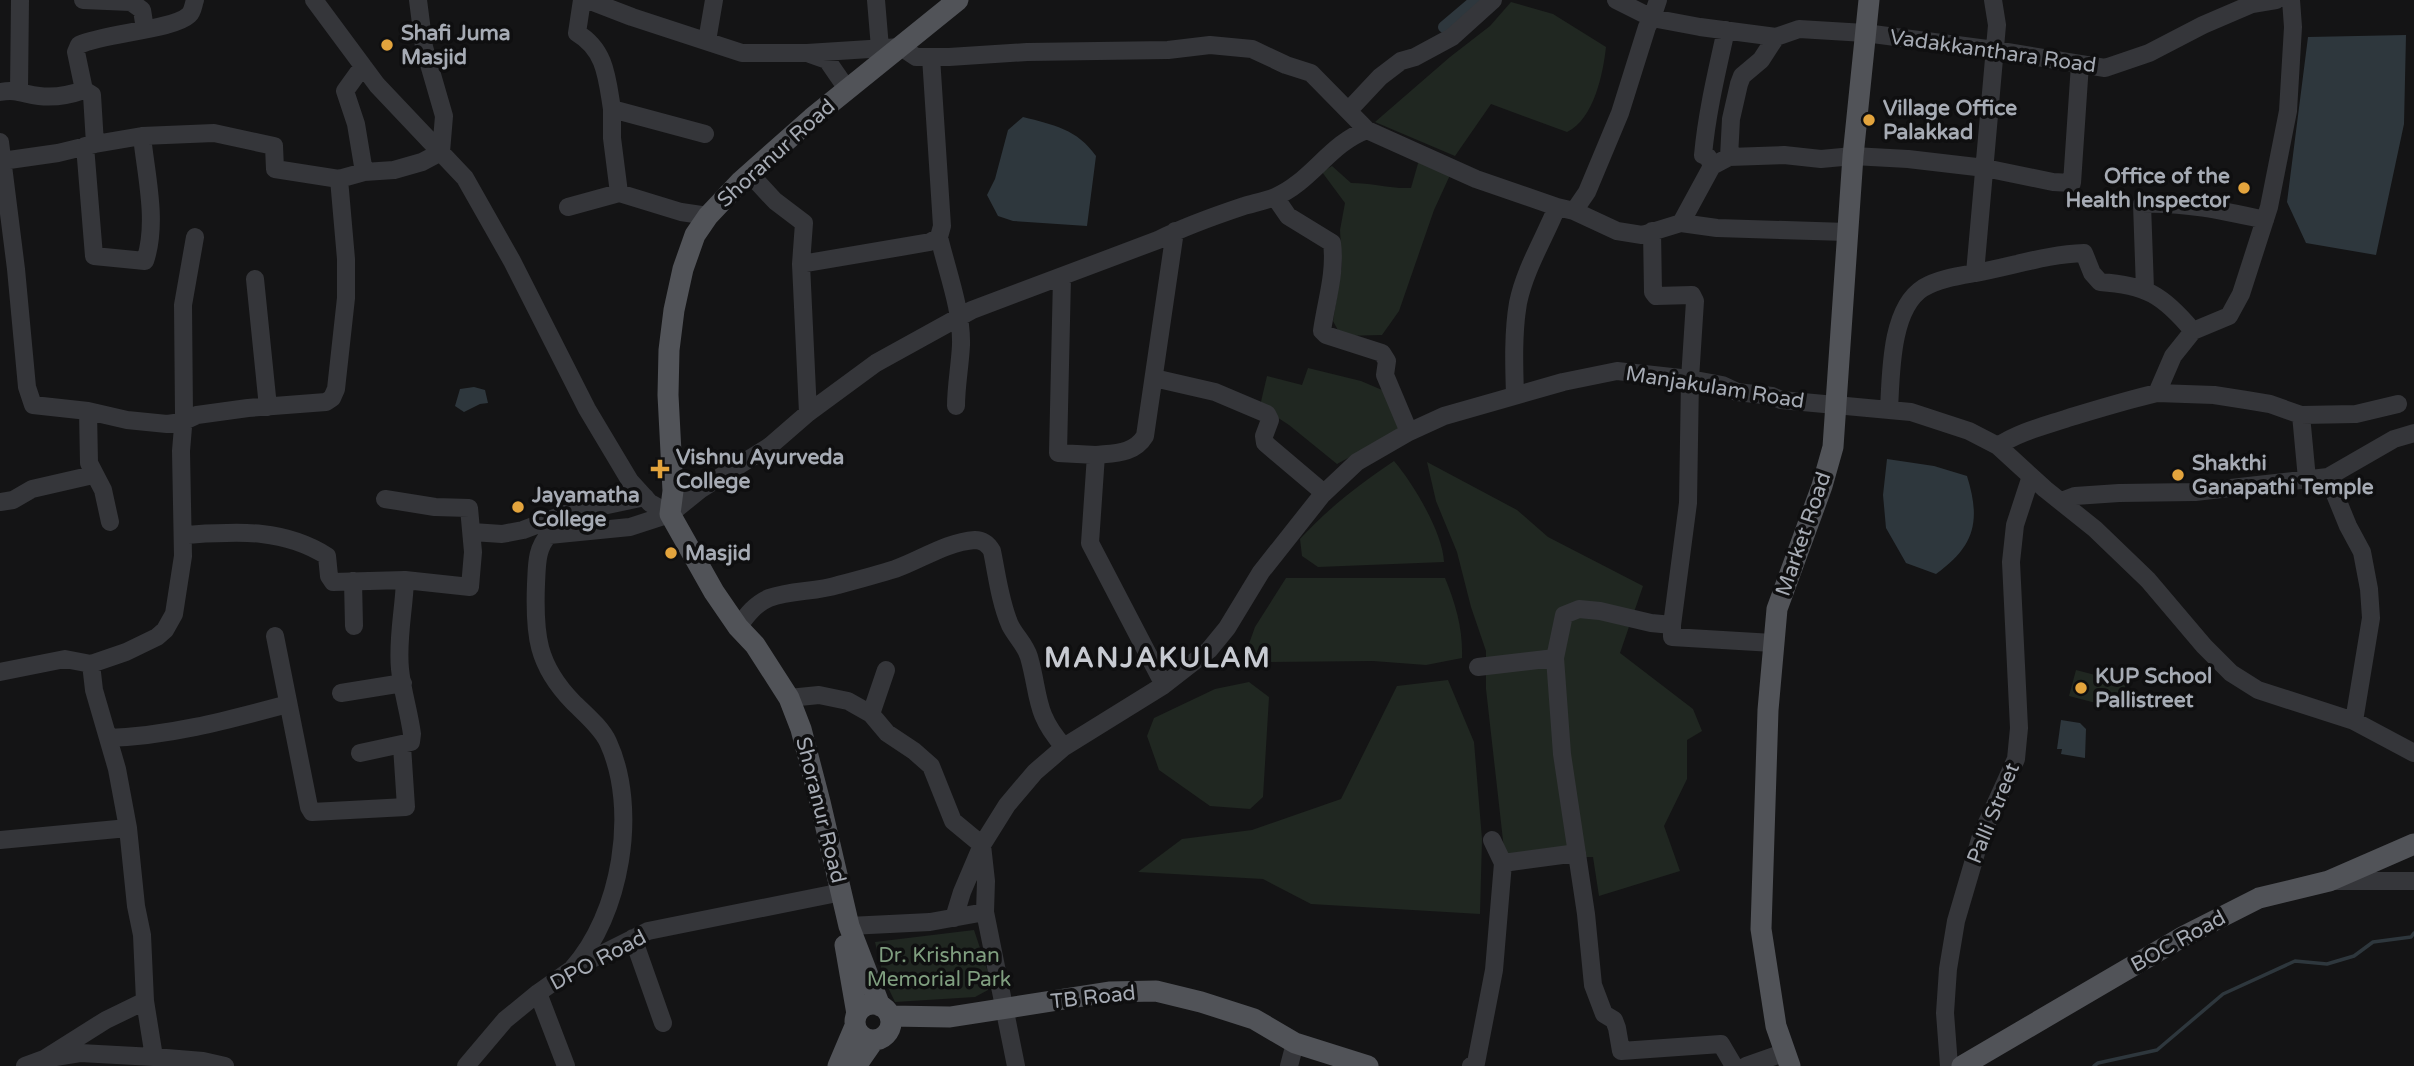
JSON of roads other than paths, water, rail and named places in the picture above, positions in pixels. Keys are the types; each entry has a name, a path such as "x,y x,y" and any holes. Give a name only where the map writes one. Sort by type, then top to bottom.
{"main road":[{"name":"Shoranur Road","path":"882,1024 837,893 793,732 781,700 661,503 669,350 683,269 695,235 708,216 749,173 891,48 958,0"},
{"name":"Market Road","path":"1788,1059 1776,1026 1761,929 1765,779 1773,643 1777,609 1822,486 1833,447 1853,156 1869,0"},
{"name":"Shoranur Road","path":"738,627 755,645 789,698 804,741 837,893 856,1020"},
{"path":"2329,881 2414,844"},
{"name":"BOC Road","path":"1962,1066 2184,936 2259,898 2329,881"},
{"name":"TB Road","path":"882,1024 950,1017 1109,992 1156,991 1254,1019 1295,1043 1368,1066"},
{"path":"838,1066 856,1020 869,1005 882,1024"},
{"path":"856,1020 860,1035 882,1024"},
{"path":"856,1066 882,1024"}],"street":[{"path":"19,90 20,0"},
{"path":"83,0 131,2 142,10 145,29"},
{"path":"142,136 149,195 149,250 145,261 94,256 90,145 92,95 84,90 76,52 79,45 113,34 159,28 185,18 192,13 195,0"},
{"path":"314,0 377,85 466,178 512,261 587,409 630,481 661,503"},
{"path":"418,0 424,47 444,116 441,152"},
{"path":"582,0 577,33 587,39 604,63 612,109 612,138 619,193"},
{"path":"587,0 632,18 742,53 807,53 891,48 916,57 931,57 1027,52 1168,50 1210,45 1252,49 1311,73 1367,130 1446,167 1565,209 1617,231 1642,234 1681,223 1717,228 1847,232"},
{"path":"707,41 714,0"},
{"path":"876,0 891,48"},
{"path":"1349,110 1380,77 1401,61 1415,57 1452,37 1493,0"},
{"path":"1616,0 1652,18 1776,37 1761,60 1742,76 1731,119 1729,158"},
{"path":"1515,395 1518,303 1537,250 1565,209 1587,192 1620,113 1658,0"},
{"path":"1975,273 1997,25 1993,0"},
{"name":"Vadakkanthara Road","path":"1776,37 1799,29 1866,33 2105,68 2128,62 2252,4 2271,0"},
{"path":"2157,394 2173,356 2193,331 2229,316 2241,294 2265,220 2288,111 2293,27 2291,0"},
{"path":"1712,166 1709,157 1703,155 1705,135 1709,104 1726,30"},
{"path":"807,53 827,60 847,89"},
{"path":"931,57 942,226 939,237 958,317 961,345 956,379 956,406"},
{"path":"1681,223 1712,166 1729,158 1784,155 1821,159 1853,156 1908,159 1985,168 2053,182 2072,183 2080,64"},
{"path":"363,66 345,90 356,124 364,172"},
{"path":"0,92 19,90 37,96 57,97 84,90"},
{"path":"612,109 705,134"},
{"path":"472,532 502,534 523,530 565,514 661,503 701,489 770,446 808,413 876,363 958,317 1175,231 1275,197 1294,186 1354,134 1367,130"},
{"path":"2,161 142,136 214,133 274,146 275,169 339,179 364,172 394,170 422,162 441,152"},
{"path":"0,142 27,387 33,405 88,411 127,420 167,424 182,422 197,415 326,402 332,398 336,389 346,298 346,259 339,179"},
{"path":"749,173 775,201 804,223 801,264 808,413"},
{"path":"568,207 619,193 681,212 708,216"},
{"path":"1275,197 1288,216 1332,243 1334,257 1322,331 1326,335 1382,353 1387,361 1385,374 1409,432"},
{"path":"2145,289 2142,204 2166,203 2202,207 2265,220"},
{"path":"1062,277 1058,453 1096,455 1130,451 1140,444 1145,436 1175,231"},
{"path":"1652,231 1653,292 1656,296 1692,295 1695,301 1690,379 1688,503 1672,638 1773,643"},
{"path":"0,672 65,659 91,664 126,652 157,637 165,630 174,614 183,556 183,305 195,237"},
{"path":"801,264 930,242 939,237"},
{"path":"1889,410 1898,324 1911,298 1924,287 1955,276 2012,267 2068,253 2084,253 2092,273 2100,282 2127,284 2145,289 2180,315 2193,331"},
{"path":"255,279 268,407"},
{"name":"Manjakulam Road","path":"954,918 982,845 1007,805 1035,772 1064,747 1164,685 1209,650 1227,628 1261,572 1324,493 1357,462 1409,432 1444,416 1515,395 1617,371 1690,379 1781,400 1911,412 1969,430 1998,446 2095,529 2148,580 2204,646 2231,673 2258,690 2354,720 2414,753"},
{"path":"1154,378 1215,392 1267,414 1270,420 1264,436 1265,443 1324,493"},
{"path":"1998,446 2014,436 2049,424 2131,399 2157,394 2214,395 2270,404 2301,415 2356,414 2398,404"},
{"path":"88,411 89,463 103,490 110,522"},
{"path":"2301,415 2307,479"},
{"path":"2062,502 2075,496 2195,492 2329,477 2394,439 2414,433"},
{"path":"1096,455 1090,543 1164,685"},
{"path":"0,502 13,500 32,489 93,475"},
{"name":"Palli Street","path":"1948,1066 1946,1002 1956,920 1981,836 2016,759 2019,728 2011,562 2015,525 2031,476"},
{"path":"2329,477 2348,526 2362,552 2369,589 2371,618 2354,720"},
{"path":"183,535 223,533 281,536 327,556 328,576 333,582 405,580 470,587 472,532 469,508 435,507 385,499"},
{"path":"572,970 593,942 612,895 618,868 624,806 622,786 607,740 554,680 543,660 536,621 537,562 541,543 549,535 630,527 661,503"},
{"path":"738,627 752,609 768,599 787,593 835,586 896,569 938,550 959,544 977,540 987,543 992,551 1007,617 1029,656 1038,704 1044,719 1064,747"},
{"path":"360,753 411,743 412,734 400,670 399,628 404,606 405,580"},
{"path":"354,581 355,626"},
{"path":"1672,625 1651,624 1600,611 1579,609 1564,615 1555,658 1562,754 1593,985 1604,1014 1614,1020 1618,1028 1621,1051 1721,1044 1734,1066"},
{"path":"275,636 312,812 406,807 402,746"},
{"path":"1478,667 1555,658"},
{"path":"91,664 94,690 117,769 128,828 135,906 142,935 145,1001 154,1057"},
{"path":"871,714 886,670"},
{"path":"341,693 404,683"},
{"path":"789,698 819,695 848,701 871,714 887,733 931,766 953,821 982,845 986,881 985,912 1016,1066"},
{"path":"108,738 145,736 218,723 288,704"},
{"path":"0,839 128,828"},
{"path":"1471,1066 1475,1063 1494,970 1503,863 1492,840"},
{"path":"1503,863 1577,853"},
{"name":"BOC Road","path":"2329,881 2414,881"},
{"name":"DPO Road","path":"466,1066 505,1020 538,993 572,970 648,931 837,893"},
{"path":"849,926 899,924 985,912"},
{"path":"633,938 663,1023"},
{"path":"538,993 566,1066"},
{"path":"44,1059 94,1026 145,1001"},
{"path":"1289,1066 1295,1043"},
{"path":"25,1066 44,1059 80,1053 203,1061 225,1066"},
{"path":"1746,1066 1788,1059"}],"waterway":[{"path":"1444,27 1476,0"},
{"path":"2094,1066 2157,1050 2223,994 2295,961 2327,964 2354,956 2373,942 2411,937 2414,933"}],"place":[{"name":"Shafi Juma Masjid","path":"387,45"},
{"name":"Village Office Palakkad","path":"1869,120"},
{"name":"Office of the Health Inspector","path":"2244,188"},
{"name":"Vishnu Ayurveda College","path":"660,469"},
{"name":"Shakthi Ganapathi Temple","path":"2178,475"},
{"name":"Jayamatha College","path":"518,507"},
{"name":"Masjid","path":"671,553"},
{"name":"KUP School Pallistreet","path":"2081,688"}],"district":[{"name":"MANJAKULAM","path":"1158,657"}],"park label":[{"name":"Dr. Krishnan Memorial Park","path":"939,967"}]}
